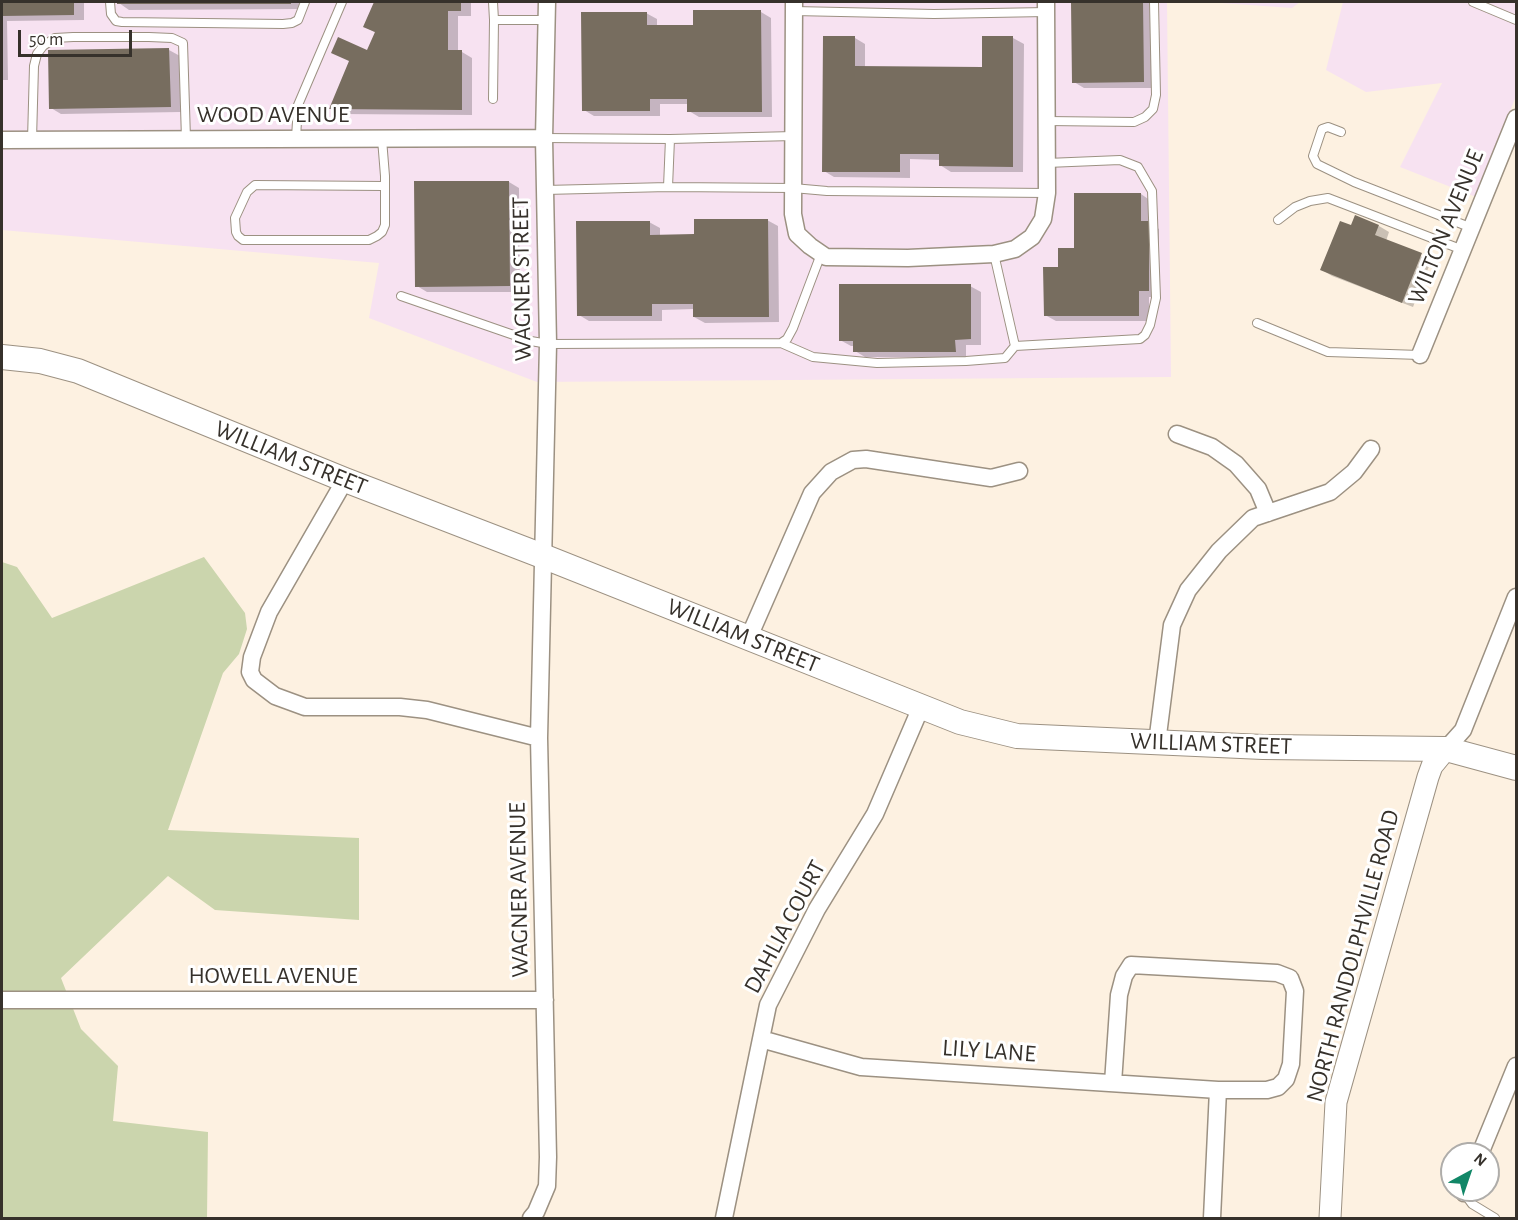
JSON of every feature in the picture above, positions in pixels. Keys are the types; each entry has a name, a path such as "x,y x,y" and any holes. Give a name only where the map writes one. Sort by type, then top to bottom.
{"main road":[{"name":"WILLIAM STREET","path":"2,357 40,362 78,371 345,480 960,722 1017,736 1157,743 1446,749 1516,768"}],"street":[{"name":"WAGNER STREET","path":"545,557 548,344 544,138 547,2"},
{"path":"794,6 793,214 797,234 826,257 908,258 994,254 1014,249 1032,237 1042,219 1047,192 1046,7"},
{"name":"WILTON AVENUE","path":"1420,354 1516,118"},
{"name":"WOOD AVENUE","path":"2,140 544,138"},
{"path":"1177,434 1212,447 1236,465 1258,489 1268,513"},
{"path":"1157,743 1172,625 1188,590 1219,551 1253,518 1330,492 1354,472 1371,449"},
{"path":"749,638 812,493 831,472 853,460 866,459 991,478 1019,471"},
{"path":"345,480 269,612 255,645 250,672 261,687 275,696 305,707 418,709 539,738"},
{"name":"WAGNER AVENUE","path":"531,1218 547,1186 548,1157 539,738 545,557"},
{"path":"1446,749 1463,730 1516,597"},
{"name":"DAHLIA COURT","path":"724,1218 768,1005 817,909 875,814 921,707"},
{"name":"NORTH RANDOLPHVILLE ROAD","path":"1330,1218 1336,1102 1428,777 1432,766 1446,749"},
{"name":"LILY LANE","path":"761,1039 861,1067 1218,1090 1267,1090 1278,1087 1286,1079 1291,1064 1295,991 1290,978 1277,973 1131,965 1124,976 1119,995 1113,1083"},
{"name":"HOWELL AVENUE","path":"2,1000 545,1000"},
{"path":"1485,1142 1516,1066"},
{"path":"1212,1218 1218,1090"}],"lane":[{"path":"110,2 111,14 116,21 122,22 283,24 298,20 305,2"},
{"path":"296,138 298,105 342,2"},
{"path":"493,2 493,99"},
{"path":"1047,121 1134,122 1145,117 1153,109 1156,96 1155,2"},
{"path":"1473,2 1516,18"},
{"path":"794,6 934,14 1046,7"},
{"path":"494,20 547,20"},
{"path":"32,140 34,66 38,54 43,46 56,38 73,37 172,38 183,43 186,139"},
{"path":"1341,132 1328,127 1322,129 1313,156 1317,164 1354,182 1472,228"},
{"path":"544,138 670,139 794,136"},
{"path":"379,186 255,185 247,192 236,218 236,232 243,240 369,240 382,232 385,225 385,210 379,186 385,176 382,139"},
{"path":"669,187 670,139"},
{"path":"400,296 548,344 781,343 813,357 877,363 966,362 1005,358 1016,346 1140,339 1150,325 1156,298 1152,191 1138,167 1120,160 1047,163"},
{"path":"545,190 669,187 793,188 826,191 1047,192"},
{"path":"1278,220 1295,207 1310,201 1328,198 1463,250"},
{"path":"781,343 788,339 793,328 821,254"},
{"path":"994,254 1016,346"},
{"path":"1257,322 1328,352 1420,354"},
{"path":"1471,1202 1495,1218"}],"shaded area":[{"path":"2,2 1167,2 1171,377 537,382 369,318 379,263 2,230"},
{"path":"1207,2 1300,2 1292,8"},
{"path":"1343,2 1516,2 1516,96 1476,197 1400,167 1442,83 1366,92 1326,70"}],"green space":[{"path":"204,557 245,613 247,629 239,654 223,673 168,830 359,838 359,920 215,910 168,876 61,978 81,1029 118,1066 113,1121 208,1132 207,1218 2,1218 2,562 17,567 52,618"}],"building":[{"path":"2,2 74,2 74,15 2,16"},
{"path":"117,2 291,2 291,4 117,4"},
{"path":"374,2 461,2 461,11 448,11 448,50 462,50 462,110 329,109 349,61 331,53 338,37 367,50 375,32 363,27"},
{"path":"1071,2 1143,2 1144,82 1072,83"},
{"path":"693,10 761,10 762,112 687,112 687,99 650,99 650,111 582,111 581,12 647,12 647,25 693,25"},
{"path":"823,36 855,36 855,66 982,67 982,36 1013,36 1013,167 939,166 939,154 900,154 900,172 822,172"},
{"path":"169,48 171,107 49,109 48,50"},
{"path":"414,181 509,181 510,286 415,287"},
{"path":"1074,193 1141,193 1141,221 1149,221 1149,291 1139,291 1139,316 1044,316 1043,267 1058,267 1058,248 1074,248"},
{"path":"1355,215 1379,225 1375,235 1422,253 1402,303 1320,270 1340,221 1351,225"},
{"path":"694,219 768,219 769,317 693,317 693,304 652,304 652,316 577,316 576,221 650,221 650,235 694,234"},
{"path":"839,284 971,284 971,339 955,340 956,352 853,352 853,341 839,341"}]}
